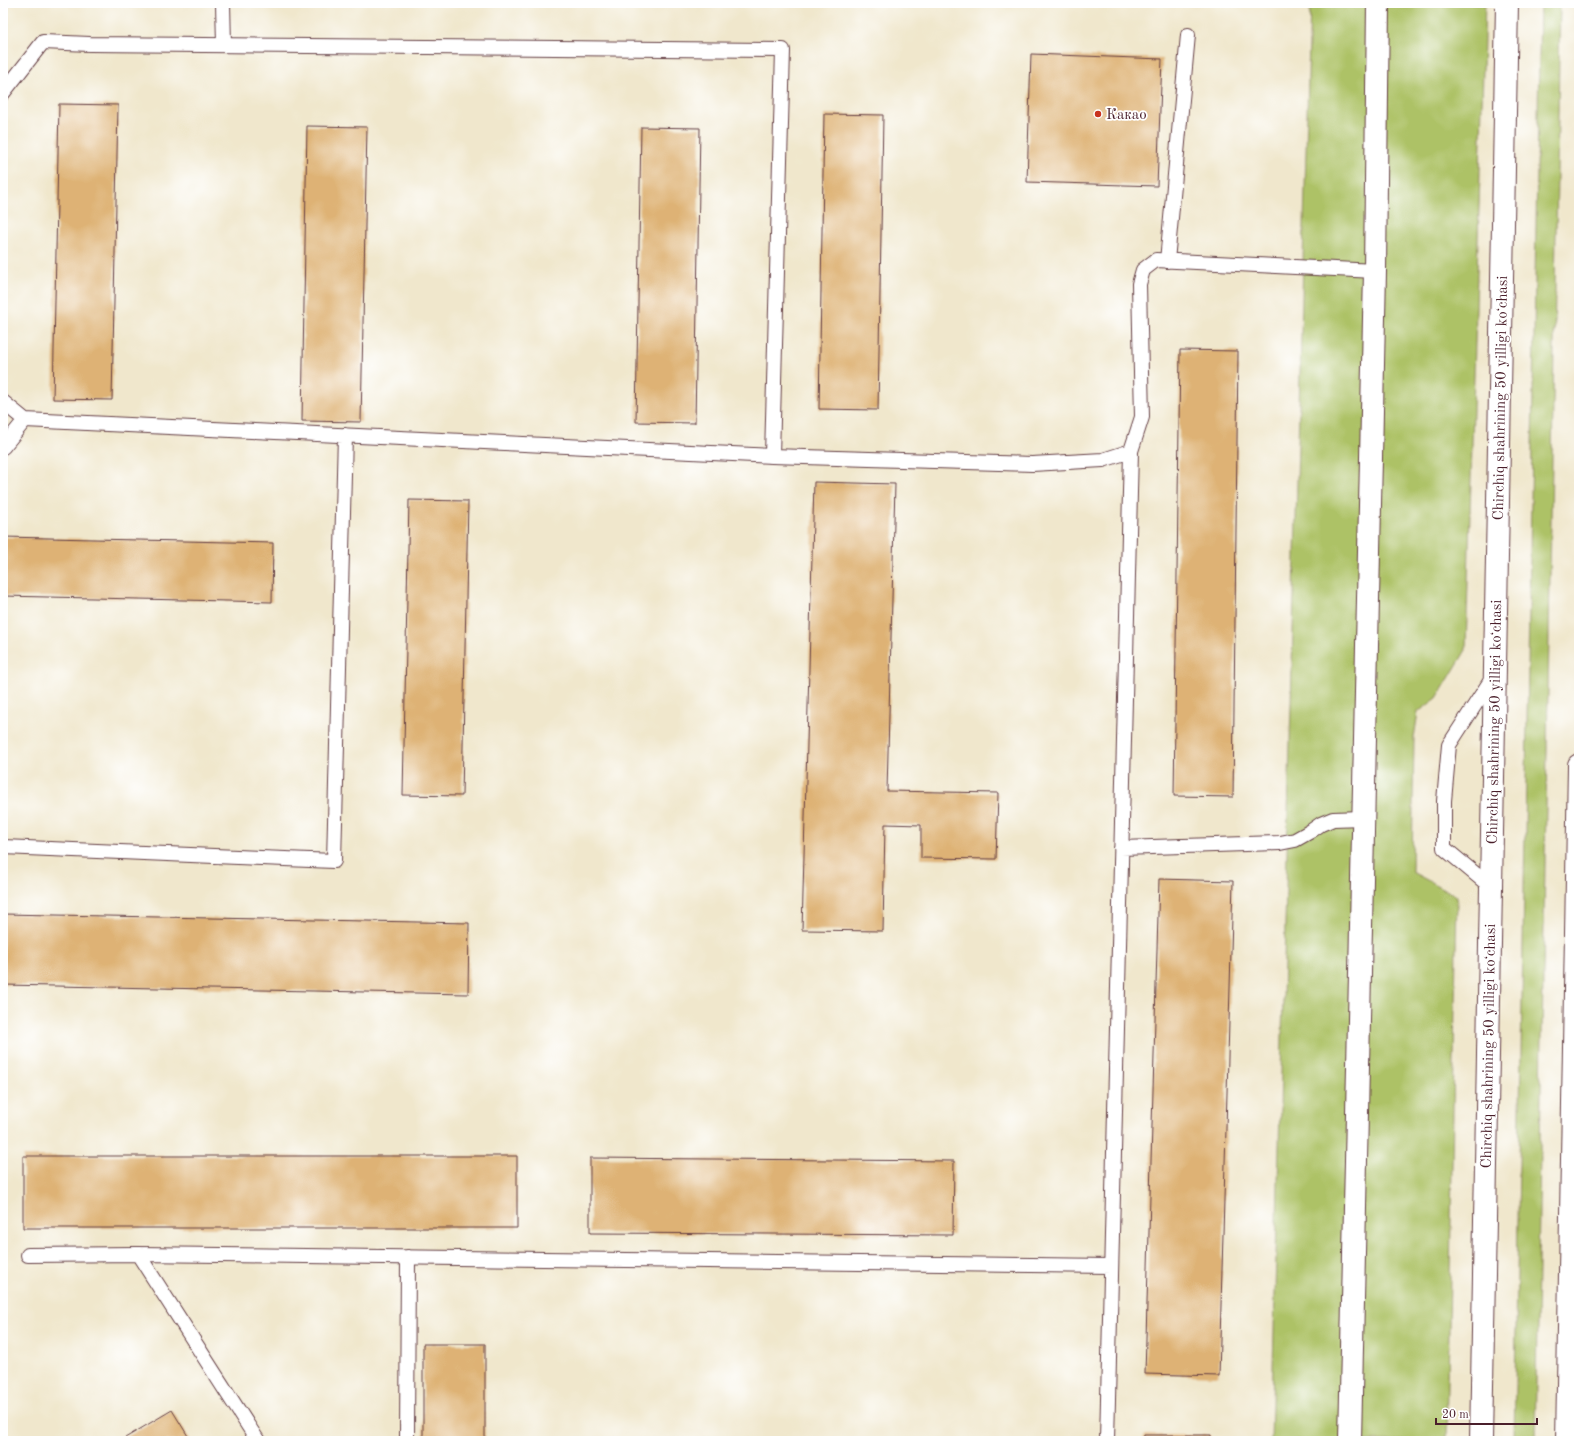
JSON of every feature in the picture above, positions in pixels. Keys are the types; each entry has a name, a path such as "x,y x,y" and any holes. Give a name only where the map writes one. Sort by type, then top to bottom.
{"main road":[{"path":"1350,1441 1362,818 1375,271 1378,3"},
{"name":"Chirchiq shahrining 50 yilligi koʻchasi","path":"1481,1441 1507,3"},
{"path":"1567,1441 1579,766"}],"lane":[{"path":"223,3 224,45"},
{"path":"1167,261 1188,35"},
{"path":"3,93 43,42 90,44 783,50 772,456"},
{"path":"1107,1441 1131,451 1142,417 1138,284 1144,270 1156,260 1375,271"},
{"path":"3,402 25,420 772,456 1032,464 1104,460 1131,451"},
{"path":"3,447 25,420"},
{"path":"3,847 334,861 345,435"},
{"path":"1491,887 1444,848 1444,801 1449,745 1495,675"},
{"path":"1121,848 1280,843 1296,840 1321,824 1333,819 1362,818"},
{"path":"28,1255 138,1254 1112,1266"},
{"path":"138,1254 258,1441"},
{"path":"407,1441 408,1257"}],"green space":[{"path":"1310,3 1485,3 1466,650 1437,698 1418,712 1414,738 1412,872 1457,896 1447,1441 1271,1441"},
{"path":"1540,3 1560,3 1535,1441 1514,1441"}],"building":[{"path":"1031,54 1162,59 1157,186 1027,182"},
{"path":"59,104 118,105 112,400 53,399"},
{"path":"824,114 883,115 878,410 819,409"},
{"path":"307,126 367,127 361,422 302,421"},
{"path":"641,127 700,128 695,423 636,422"},
{"path":"1180,350 1238,351 1233,797 1174,796"},
{"path":"814,482 895,484 887,791 998,793 996,859 921,858 921,825 885,824 883,931 802,930"},
{"path":"409,500 468,501 462,796 403,795"},
{"path":"3,537 273,543 272,602 3,596"},
{"path":"1159,879 1233,881 1219,1376 1145,1374"},
{"path":"3,914 469,923 468,994 3,985"},
{"path":"23,1156 517,1156 517,1228 23,1228"},
{"path":"590,1158 954,1161 953,1235 590,1233"},
{"path":"423,1344 485,1344 485,1441 423,1441"},
{"path":"172,1410 191,1441 120,1441"},
{"path":"1144,1435 1211,1435 1211,1441 1143,1441"}],"place":[{"name":"Какао","path":"1098,114"}]}
